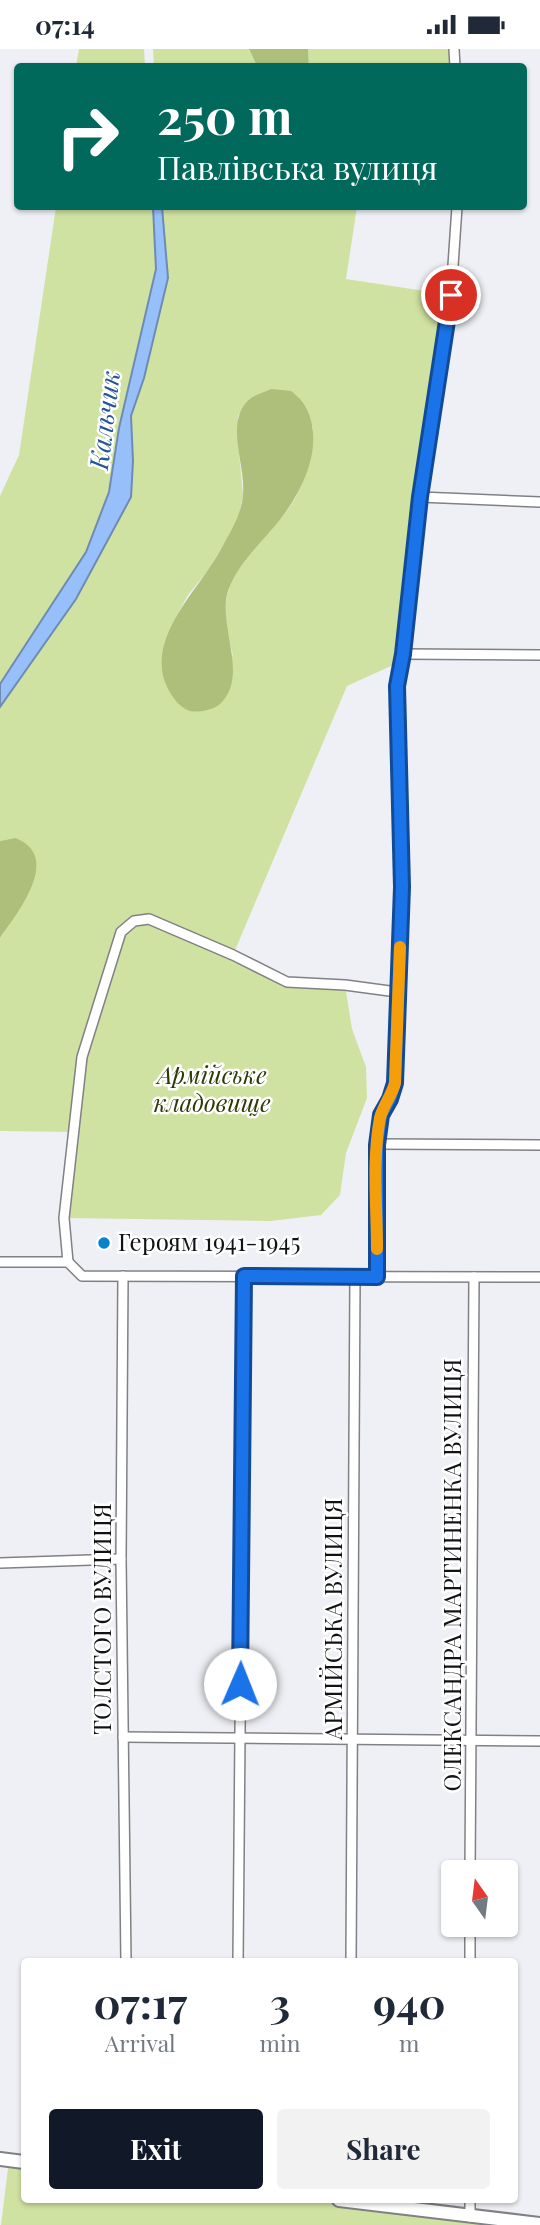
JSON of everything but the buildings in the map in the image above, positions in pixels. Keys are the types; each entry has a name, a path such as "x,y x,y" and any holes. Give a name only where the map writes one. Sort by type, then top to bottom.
{"street":[{"path":"377,1277 377,1145 381,1115 395,1083 402,909 397,686 420,497 451,295 457,210"},
{"path":"420,497 540,502"},
{"path":"403,654 540,655"},
{"path":"397,992 345,985 286,982 233,955 149,919 134,921 121,932 82,1057 64,1218 68,1262 82,1276 540,1277"},
{"path":"377,1145 540,1145"},
{"path":"0,1262 68,1262"},
{"name":"ТОЛСТОГО ВУЛИЦЯ","path":"123,1276 121,1559 126,1958"},
{"path":"238,1958 244,1276"},
{"name":"АРМІЙСЬКА ВУЛИЦЯ","path":"351,1958 355,1277"},
{"name":"ОЛЕКСАНДРА МАРТИНЕНКА ВУЛИЦЯ","path":"471,1860 474,1277"},
{"path":"0,1563 121,1559"},
{"path":"123,1737 540,1741"},
{"path":"470,1937 470,1958"},
{"path":"0,2159 21,2162"},
{"path":"368,2203 540,2224"},
{"path":"470,2203 470,2217"}],"green space":[{"path":"79,49 144,49 145,63 77,63"},
{"path":"153,49 249,49 256,63 154,63"},
{"path":"249,49 308,49 309,63 256,63"},
{"path":"308,49 454,49 455,63 309,63"},
{"path":"56,210 153,210 156,269 119,428 109,492 86,552 0,684 0,496 19,455"},
{"name":"Армійське кладовище","path":"162,210 357,210 346,279 451,295 402,661 347,686 233,955 287,982 345,985 352,1029 366,1067 367,1098 346,1153 340,1195 321,1215 271,1221 64,1218 73,1132 0,1131 0,938 9,925 15,838 0,841 0,707 76,599 131,497 131,416 144,378 168,278","holes":["271,389 313,427 303,483 292,503 232,580 226,600 226,616 233,656 176,617 238,520 243,494 238,416 251,398"]},
{"path":"271,389 291,391 305,406 313,432 311,460 294,499 240,568 228,591 226,619 233,665 229,692 220,704 213,708 190,711 174,699 162,673 165,641 180,611 211,566 240,511 243,482 238,418 251,398"},
{"path":"15,838 29,846 35,858 36,871 25,900 0,938 0,841"},
{"path":"9,2160 21,2162 21,2203 363,2203 540,2225 1,2225"}],"water":[{"path":"153,210 162,210 168,278 144,378 131,416 131,497 76,599 0,707 0,684 86,552 109,492 119,428 156,269"}],"slow traffic":[{"path":"377,1249 377,1145 381,1115 395,1083 400,947"}],"place":[{"name":"Героям 1941-1945","path":"104,1243"}],"route":[{"path":"240,1684 244,1276 377,1277 377,1145 381,1115 395,1083 402,909 397,686 420,497 451,295"}],"water label":[{"name":"Кальчик","path":"105,420"}]}
